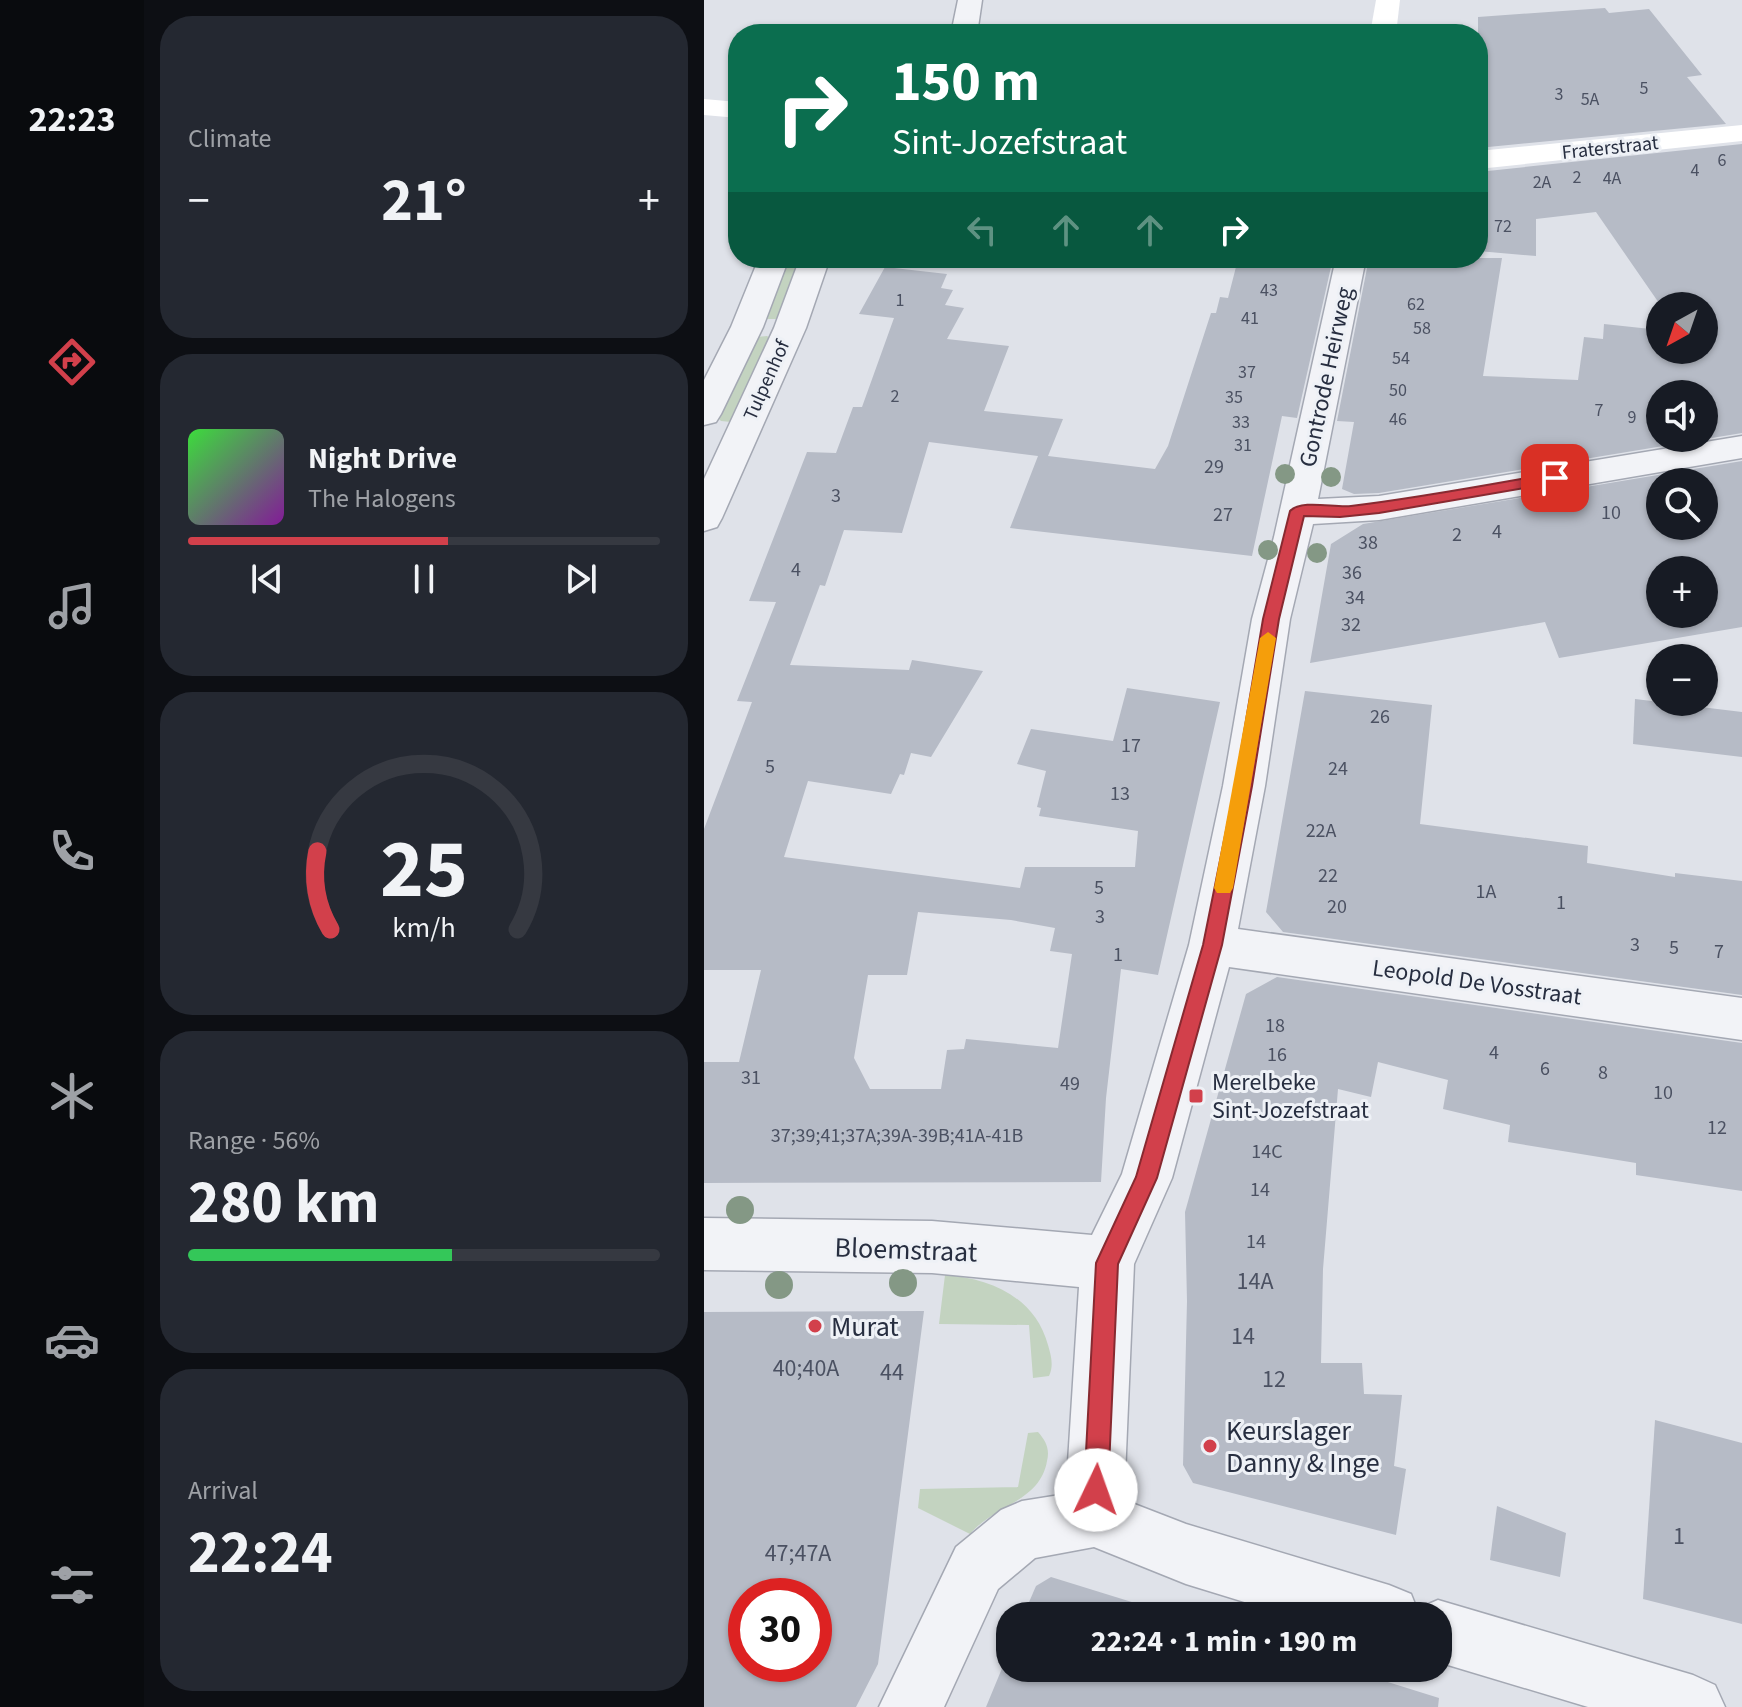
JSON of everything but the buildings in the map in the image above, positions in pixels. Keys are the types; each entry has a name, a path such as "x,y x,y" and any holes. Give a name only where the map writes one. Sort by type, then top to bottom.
{"street":[{"path":"966,24 970,0"},
{"path":"1384,24 1388,0"},
{"path":"704,107 728,109"},
{"name":"Fraterstraat","path":"1488,159 1742,133"},
{"name":"Tulpenhof","path":"704,414 747,327 770,268"},
{"name":"Tulpenhof","path":"704,518 790,328 811,268"},
{"name":"Gontrode Heirweg","path":"1094,1518 1107,1263 1146,1178 1212,945 1244,786 1271,619 1298,511 1349,268"},
{"name":"Tulpenhof","path":"747,327 790,328"},
{"name":"Tulpenhof","path":"704,430 742,433"},
{"path":"1298,511 1340,512 1379,508 1742,447"},
{"name":"Leopold De Vosstraat","path":"1212,945 1742,1019"},
{"name":"Bloemstraat","path":"704,1244 932,1247 1107,1263"},
{"path":"911,1707 977,1568 1022,1531 1094,1518 1186,1554 1343,1602"},
{"path":"1452,1635 1666,1703"}],"green space":[{"path":"782,268 801,268 778,319 767,319"},
{"path":"757,337 770,338 731,422 721,421 717,417"},
{"path":"945,1275 978,1280 1022,1303 1042,1328 1051,1357 1049,1376 1033,1378 1029,1325 939,1324"},
{"path":"1038,1432 1048,1449 1043,1475 1026,1494 991,1516 970,1534 918,1508 920,1489 1018,1487 1028,1433"}],"slow traffic":[{"path":"1224,888 1268,638"}],"place":[{"name":"Merelbeke Sint-Jozefstraat","path":"1196,1096"},
{"name":"Murat","path":"815,1326"},
{"name":"Keurslager Danny & Inge","path":"1210,1446"}],"route":[{"path":"1096,1490 1107,1263 1146,1178 1212,945 1244,786 1271,619 1298,511 1340,512 1379,508 1555,478"}]}
